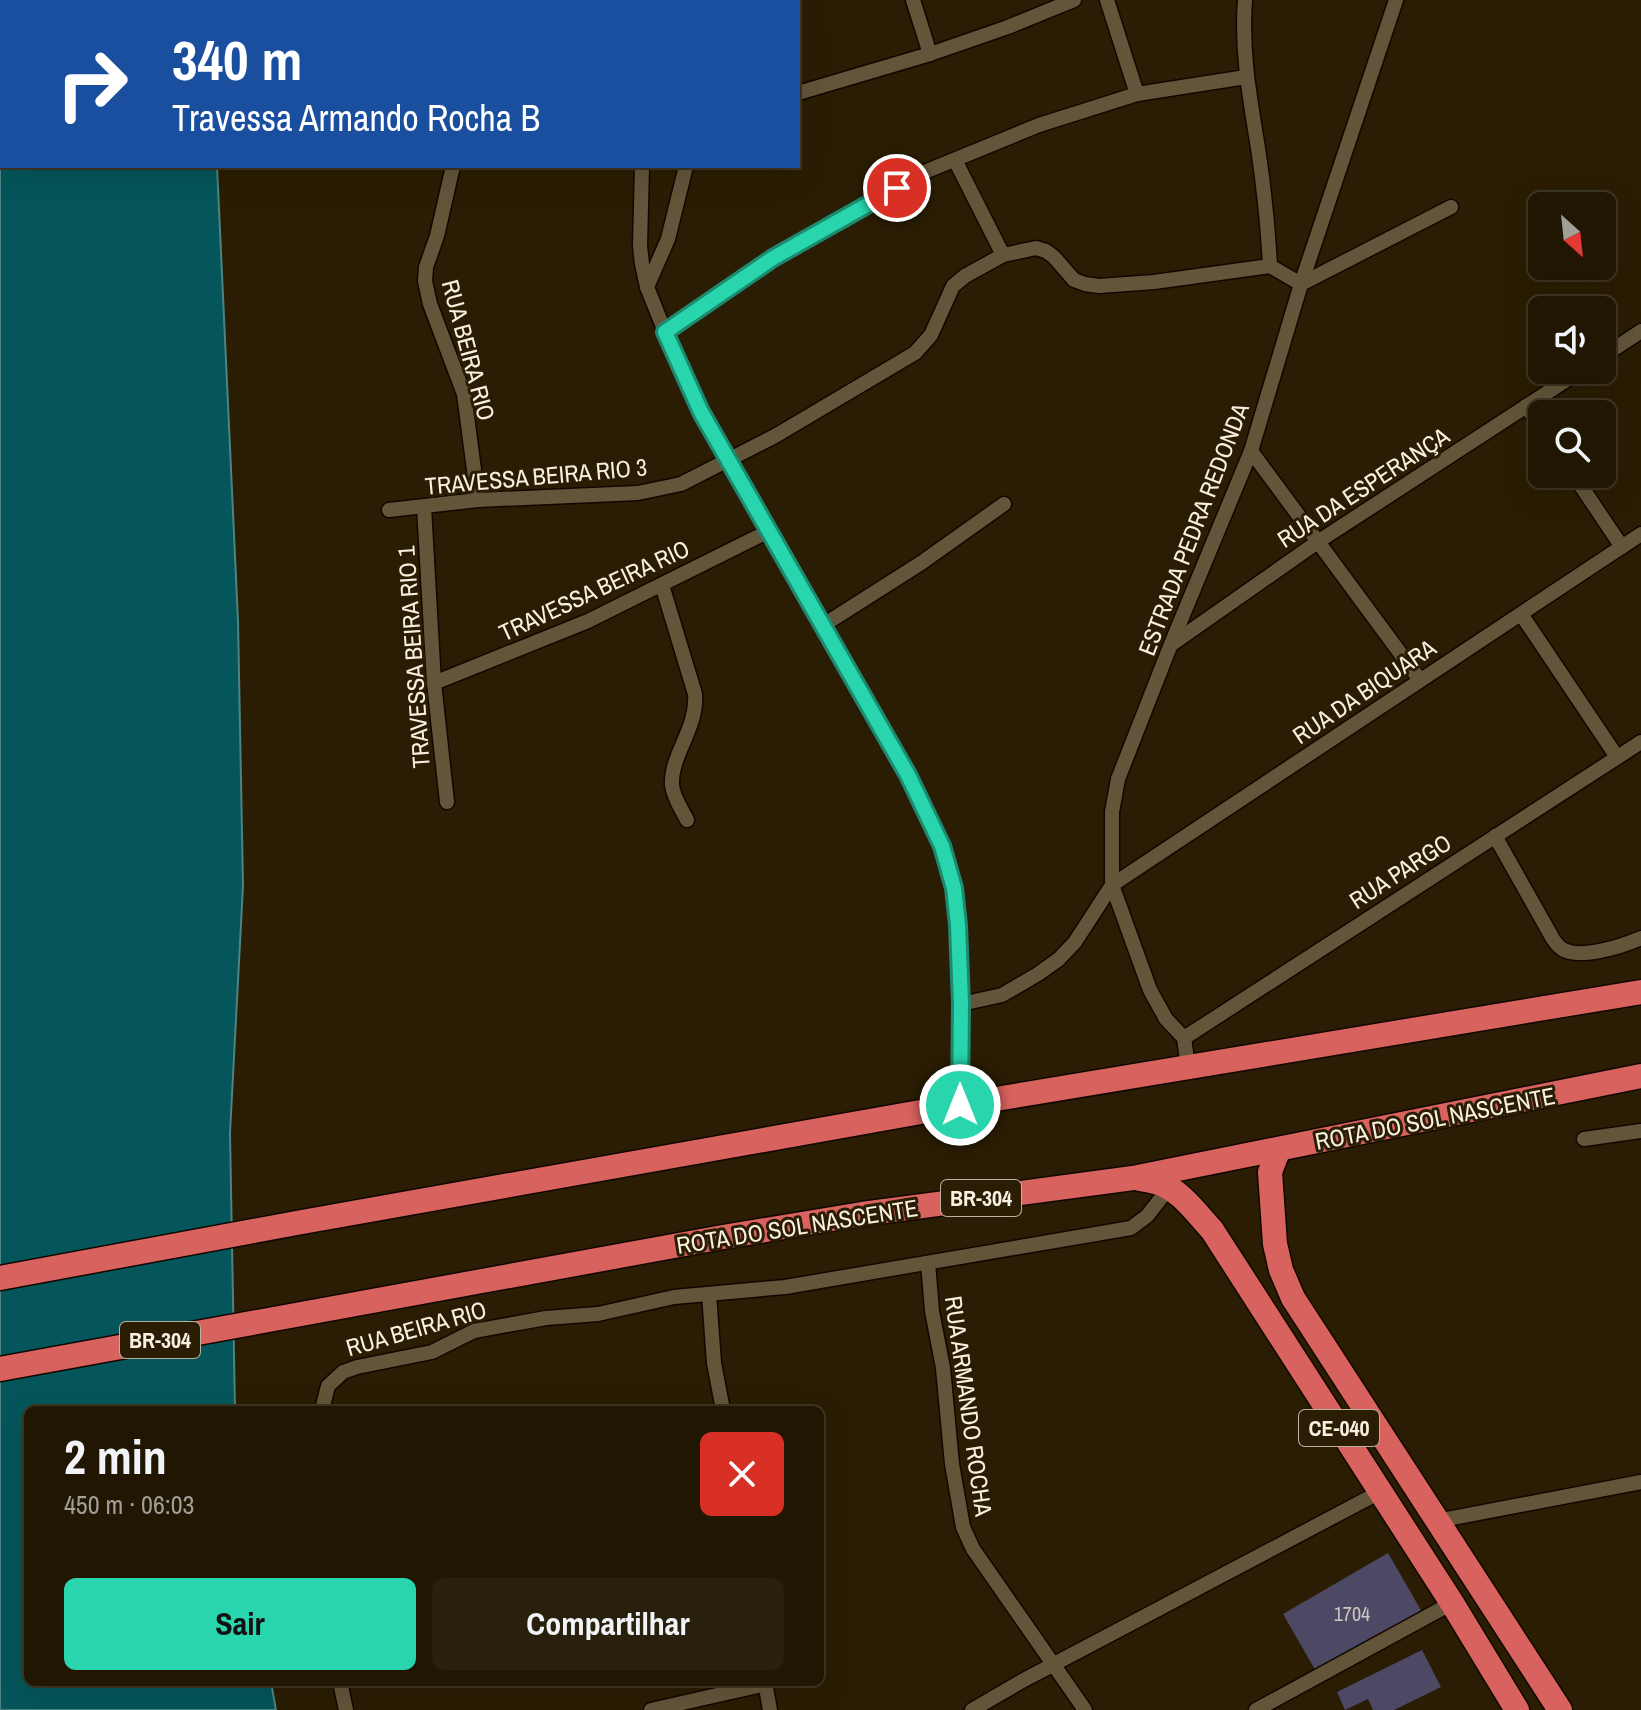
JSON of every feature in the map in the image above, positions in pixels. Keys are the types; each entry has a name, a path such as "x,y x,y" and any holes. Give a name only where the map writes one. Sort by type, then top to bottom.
{"highway":[{"path":"0,1278 960,1105 1641,992"},
{"name":"ROTA DO SOL NASCENTE","path":"0,1369 723,1237 1133,1178 1641,1076"},
{"name":"CE-040","path":"1279,1149 1270,1172 1275,1244 1281,1270 1293,1298 1560,1710"},
{"name":"CE-040","path":"1133,1178 1157,1182 1169,1188 1212,1230 1452,1603 1517,1710"}],"street":[{"path":"913,0 930,54"},
{"path":"800,92 930,54 1074,0"},
{"path":"1245,0 1242,28 1246,77 1267,211 1270,266"},
{"name":"ESTRADA PEDRA REDONDA","path":"1112,885 1112,812 1118,779 1251,451 1301,284 1396,0"},
{"path":"1107,2 1137,94"},
{"path":"665,332 773,258 922,173 1039,125 1137,94 1246,77"},
{"path":"955,160 1003,255 1036,248 1046,251 1074,280 1099,286 1154,282 1270,266 1301,284 1451,207"},
{"name":"RUA BEIRA RIO","path":"453,168 425,281 430,304 464,394 478,500"},
{"path":"642,168 640,246 647,287 665,332 701,412 908,775 942,846 954,888 958,925 960,1105"},
{"path":"647,287 668,239 686,168"},
{"name":"TRAVESSA BEIRA RIO 3","path":"389,510 478,500 638,493 681,484 775,436 915,353 931,335 953,286 1003,255"},
{"path":"1616,348 1641,331"},
{"name":"RUA DA ESPERANÇA","path":"1171,644 1319,541 1560,384"},
{"path":"1251,451 1420,680"},
{"path":"1582,488 1622,547"},
{"path":"822,626 894,581 1004,504"},
{"name":"TRAVESSA BEIRA RIO 1","path":"424,507 434,683 447,802"},
{"name":"TRAVESSA BEIRA RIO","path":"434,683 588,621 769,531"},
{"name":"RUA DA BIQUARA","path":"1112,885 1641,534"},
{"path":"662,585 695,694 694,717 676,764 672,785 687,820"},
{"path":"1521,614 1617,757"},
{"name":"RUA PARGO","path":"1184,1038 1641,742"},
{"path":"1495,836 1553,939 1562,949 1572,953 1591,953 1641,938"},
{"path":"961,1004 1002,995 1059,959 1075,942 1112,885"},
{"path":"1112,885 1150,990 1166,1019 1184,1038 1188,1067"},
{"path":"1584,1139 1641,1131"},
{"name":"RUA BEIRA RIO","path":"323,1406 328,1386 343,1372 432,1352 474,1331 546,1318 598,1314 674,1297 785,1287 1131,1228 1147,1216 1169,1188"},
{"name":"RUA ARMANDO ROCHA","path":"928,1263 932,1311 943,1368 952,1464 963,1527 973,1549 1085,1710"},
{"path":"709,1294 714,1363 722,1406"},
{"path":"1437,1521 1641,1482"},
{"path":"972,1710 1380,1492"},
{"path":"1256,1710 1452,1603"},
{"path":"341,1686 346,1710"},
{"path":"651,1710 753,1686"},
{"path":"766,1686 770,1710"}],"water":[{"path":"0,168 217,168 238,621 243,886 230,1133 235,1406 24,1406 24,1686 272,1686 276,1710 0,1710"}],"building":[{"path":"1388,1553 1422,1612 1317,1673 1283,1614"},
{"path":"1422,1650 1441,1687 1394,1710 1373,1710 1368,1699 1345,1710 1337,1692"}],"route":[{"path":"897,188 773,258 665,332 701,412 908,775 942,846 954,888 958,925 960,1105"}]}
